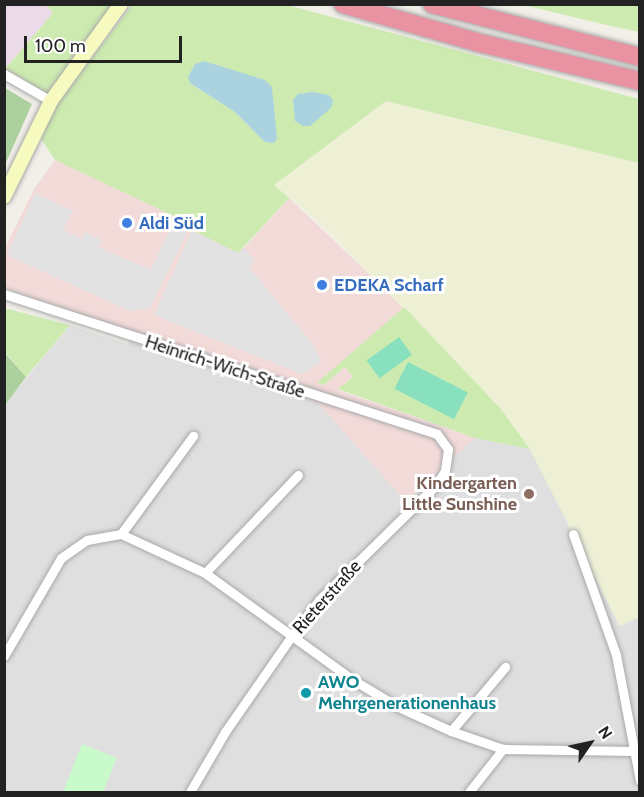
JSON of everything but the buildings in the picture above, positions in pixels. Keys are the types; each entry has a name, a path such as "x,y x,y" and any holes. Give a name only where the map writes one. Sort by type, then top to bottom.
{"highway":[{"path":"343,4 476,42 639,81"},
{"path":"432,4 639,57"}],"main road":[{"path":"4,197 51,101 121,4"}],"street":[{"path":"4,74 51,101"},
{"name":"Heinrich-Wich-Straße","path":"4,294 437,434 445,442"},
{"path":"121,534 193,436"},
{"name":"Rieterstraße","path":"192,790 225,732 319,600 436,485 448,457 445,442"},
{"path":"205,573 298,475"},
{"path":"4,656 34,598 61,558 87,540 121,534 205,573 360,684 398,707 451,731 503,748 635,751"},
{"path":"573,534 606,618 635,751 639,781"},
{"path":"451,731 505,667"},
{"path":"469,792 503,748"},
{"path":"192,790 203,792"}],"shaded area":[{"path":"5,5 46,5 53,13 5,69"},
{"path":"55,160 177,217 174,221 186,228 244,248 289,198 404,307 318,383 324,385 345,367 353,376 338,390 475,438 406,502 318,403 5,288 4,250 34,189"},
{"path":"35,193 73,211 63,230 81,239 85,232 101,240 98,247 151,270 174,221 186,228 186,236 150,308 130,311 7,255"},
{"path":"192,230 238,253 244,248 255,261 249,267 315,347 321,362 302,374 154,315"},
{"path":"70,325 128,344 133,332 318,403 406,502 475,438 530,449 619,625 639,617 639,792 5,792 4,405"}],"green space":[{"path":"46,5 112,5 48,94 5,69 53,13"},
{"path":"132,5 287,5 639,99 639,163 386,101 274,185 289,198 238,253 174,221 176,217 55,160 40,137 55,107","holes":["204,61 265,142 235,112 190,83"]},
{"path":"523,5 639,5 639,32 611,26"},
{"path":"5,88 32,104 5,165"},
{"path":"386,101 639,163 639,617 620,626 530,449 500,408 319,222 274,185"},
{"path":"404,307 500,408 530,449 475,438 338,389 353,377 345,367 324,385 317,383"},
{"path":"4,308 70,325 26,377 5,352"},
{"path":"399,337 412,355 380,378 367,361"},
{"path":"4,352 26,377 5,405 4,405"},
{"path":"408,362 468,392 454,419 394,389"},
{"path":"82,744 117,758 103,792 63,792"}],"water":[{"path":"204,61 265,80 272,87 277,138 274,143 265,142 235,112 190,83 188,77 195,64"},
{"path":"313,92 329,95 333,101 331,108 310,126 303,126 295,121 293,100 298,94"}],"place":[{"name":"Aldi Süd","path":"127,223"},
{"name":"EDEKA Scharf","path":"322,285"},
{"name":"Kindergarten Little Sunshine","path":"529,494"},
{"name":"AWO Mehrgenerationenhaus","path":"306,693"}]}
